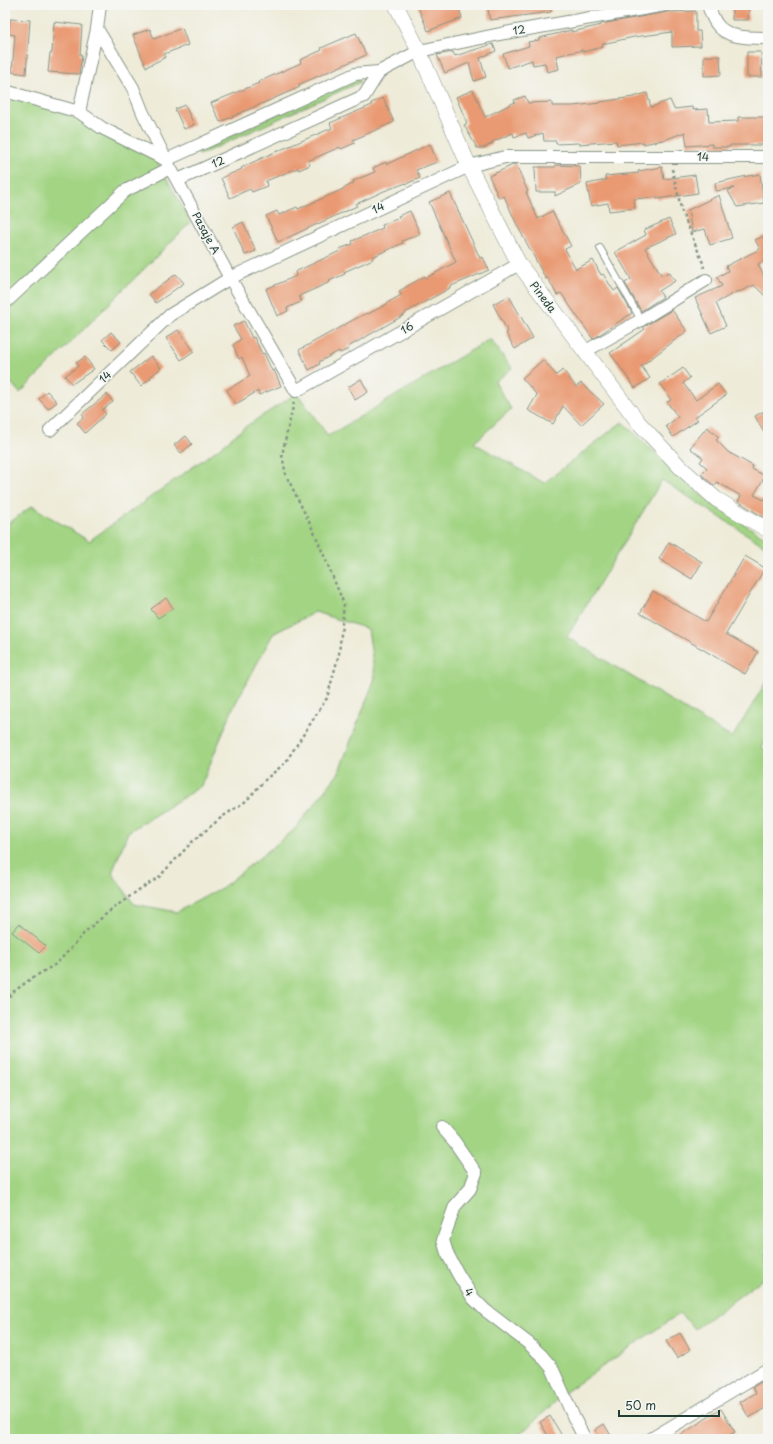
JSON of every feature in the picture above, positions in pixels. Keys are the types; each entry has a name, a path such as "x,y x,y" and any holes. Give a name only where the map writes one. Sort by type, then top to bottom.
{"street":[{"path":"79,112 97,29 100,5"},
{"name":"Pineda","path":"396,5 419,51 469,166 519,264 639,424 681,468 716,499 768,530"},
{"name":"12","path":"5,304 125,191 168,164 355,74 379,72 419,51 505,33 665,5"},
{"path":"708,5 716,23 726,33 751,38 768,38"},
{"path":"97,29 133,88 143,113 168,164"},
{"name":"12","path":"178,180 364,96 379,72"},
{"name":"Pasaje A","path":"5,91 79,112 102,128 168,164 230,278 296,391"},
{"name":"14","path":"50,430 170,315 230,278 469,166 505,156 768,157"},
{"name":"16","path":"296,391 519,264"},
{"path":"584,352 641,320 706,280"},
{"name":"4","path":"442,1127 454,1141 476,1173 470,1189 455,1206 443,1240 447,1254 473,1298 485,1310 537,1351 552,1368 585,1439"},
{"path":"651,1439 768,1369"}],"lane":[{"path":"600,248 641,320"}],"path":[{"path":"669,157 682,212 704,262 706,280"},
{"path":"5,1001 13,992 32,978 56,964 86,931 111,910 158,878 193,842 222,817 246,801 266,779 285,763 327,698 339,654 344,604 315,534 286,475 282,455 296,391"}],"green space":[{"path":"358,77 360,82 199,155 197,151"},
{"path":"5,93 71,108 153,154 191,222 20,393 5,376"},
{"path":"490,339 512,368 495,382 511,409 474,443 544,483 622,422 710,503 768,539 768,548 662,480 567,637 732,738 768,679 768,737 762,748 768,752 768,1254 766,1255 768,1275 695,1329 680,1313 567,1391 515,1439 5,1439 5,526 32,506 89,541 218,449 245,427 297,393 328,436","holes":["315,612 368,629 375,678 338,774 294,830 223,887 177,912 134,904 112,873 128,832 201,786 233,708 273,634"]}],"building":[{"path":"417,5 458,5 462,18 428,31"},
{"path":"487,5 551,5 551,12 490,20"},
{"path":"732,5 749,5 748,20 732,20"},
{"path":"696,11 696,31 700,31 701,46 672,47 672,32 634,37 602,44 603,47 583,52 583,50 556,56 559,69 547,72 545,63 533,65 532,60 508,68 503,54 529,46 528,42 539,40 539,38 572,30 572,32 601,24 667,12"},
{"path":"10,19 30,20 26,74 12,72 15,35 9,34"},
{"path":"54,22 82,25 80,55 82,56 79,74 48,72 50,53 52,53"},
{"path":"182,28 188,45 164,54 166,57 146,67 133,35 150,29 154,39"},
{"path":"356,33 366,55 298,85 300,87 220,122 211,103 259,83 258,82 301,63 300,60 322,50 321,48"},
{"path":"493,44 496,51 480,58 486,77 474,81 469,63 445,73 437,55 453,52 455,56"},
{"path":"747,52 761,52 762,77 747,77"},
{"path":"704,56 720,56 721,75 704,76"},
{"path":"473,90 485,117 515,102 514,100 525,96 528,103 552,102 552,106 573,106 600,103 647,93 651,107 670,100 674,109 692,107 693,110 708,109 709,122 738,121 738,117 768,117 768,145 730,145 730,147 712,147 712,144 687,146 685,132 667,139 644,144 644,142 617,145 616,141 556,144 556,141 544,141 543,133 528,138 526,133 514,137 513,133 492,142 493,143 484,148 477,148 464,125 467,123 456,97"},
{"path":"383,98 394,122 353,140 355,143 341,149 340,147 308,161 310,165 299,170 298,168 266,181 267,186 252,192 250,189 230,198 221,178 266,156 332,128 330,123 372,105 371,103"},
{"path":"185,105 194,125 184,129 175,109"},
{"path":"430,144 437,162 416,170 420,178 384,191 356,204 357,206 278,242 266,216 277,211 279,215 297,207 298,209 339,191 354,183 353,181 375,172 373,168 386,162 387,164"},
{"path":"515,164 538,219 552,211 571,246 565,249 576,269 593,260 601,275 603,274 614,291 618,288 632,313 593,339 561,293 557,295 548,278 546,279 518,227 504,196 499,198 489,176"},
{"path":"556,165 580,166 581,184 555,196 555,192 536,192 535,167 555,167"},
{"path":"662,167 664,179 695,175 698,193 657,199 657,197 634,199 635,208 609,211 608,203 591,206 587,184 606,180 605,176 639,173 638,171"},
{"path":"760,174 764,203 737,207 728,191 734,188 716,191 715,183"},
{"path":"450,193 480,258 483,257 489,270 449,287 450,288 348,347 349,349 340,353 339,351 319,362 320,364 309,370 299,350 353,320 387,304 401,295 399,291 425,276 426,278 456,262 429,202"},
{"path":"719,195 732,238 710,245 705,229 692,232 688,210"},
{"path":"410,211 420,234 402,241 403,243 344,272 345,274 299,296 301,302 287,308 288,311 277,316 266,289 296,276 295,272 340,251 339,249 353,244 352,241 383,228 382,225 399,218 398,216"},
{"path":"669,219 676,234 645,248 662,276 669,272 675,281 659,291 663,297 641,311 625,283 631,279 615,252 646,235 644,230"},
{"path":"243,222 256,251 245,255 233,227"},
{"path":"768,234 768,264 766,260 758,264 768,285 768,299 754,285 739,292 738,291 716,303 726,326 711,333 695,298 722,286 717,277 728,271 726,266 760,249 755,240"},
{"path":"176,274 184,283 156,303 149,294"},
{"path":"509,296 533,338 515,349 493,304"},
{"path":"672,310 687,331 641,366 650,378 635,388 610,353 645,329 643,327"},
{"path":"244,321 262,354 264,353 272,371 274,370 281,386 259,395 258,391 236,404 227,390 250,376 242,357 239,359 233,345 241,339 233,326"},
{"path":"178,330 194,351 181,360 166,338"},
{"path":"111,332 121,342 112,350 102,340"},
{"path":"151,356 161,368 141,386 130,372"},
{"path":"85,357 94,369 72,384 65,376 78,366 76,363"},
{"path":"543,360 556,375 563,370 576,387 581,383 604,404 581,425 563,406 553,424 528,410 537,395 522,378"},
{"path":"683,368 690,378 683,383 696,400 718,384 726,395 695,417 698,420 673,437 666,426 678,417 667,402 671,400 660,384"},
{"path":"361,379 368,392 355,400 348,387"},
{"path":"47,391 57,402 48,409 39,399"},
{"path":"107,394 113,402 102,410 106,414 85,433 77,423 84,417 82,414"},
{"path":"768,409 768,440 755,416"},
{"path":"707,427 719,437 716,440 728,452 753,466 752,469 765,476 754,495 764,500 768,494 768,520 738,501 741,496 717,482 714,486 701,474 707,468 700,462 703,458 690,448"},
{"path":"186,436 192,444 181,453 174,445"},
{"path":"669,542 702,562 692,579 659,559"},
{"path":"745,556 765,568 726,634 758,652 745,674 640,613 653,591 706,622"},
{"path":"166,598 173,608 158,618 151,609"},
{"path":"19,924 46,946 39,953 12,932"},
{"path":"680,1333 690,1350 677,1358 666,1341"},
{"path":"768,1378 768,1412 765,1408 749,1418 740,1402 756,1393 753,1387"},
{"path":"721,1409 735,1432 722,1439 674,1439"},
{"path":"550,1416 564,1439 550,1439 540,1422"},
{"path":"604,1424 613,1439 600,1439 595,1430"}]}
